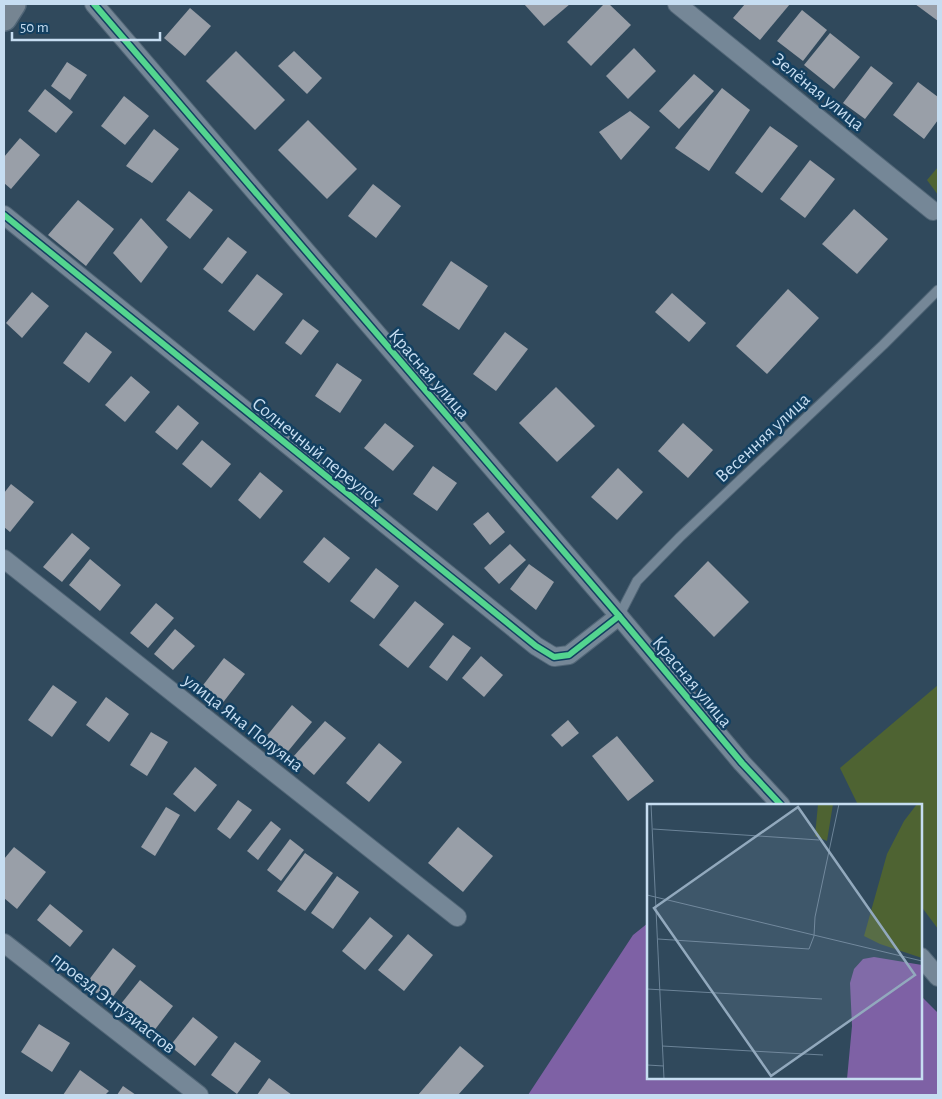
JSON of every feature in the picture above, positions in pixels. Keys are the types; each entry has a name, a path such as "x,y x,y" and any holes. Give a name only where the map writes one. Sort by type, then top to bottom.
{"street":[{"path":"4,18 13,4"},
{"name":"Красная улица","path":"94,4 619,616 742,763 780,804"},
{"name":"Зелёная улица","path":"677,4 933,211"},
{"name":"Солнечный переулок","path":"4,215 536,646 554,657 569,656 619,616"},
{"name":"улица Яна Полуяна","path":"4,559 457,917"},
{"name":"проезд Энтузиастов","path":"4,942 199,1095"},
{"path":"922,958 938,976"}],"lane":[{"name":"Весенняя улица","path":"619,616 637,581 680,537 883,345 938,290"}],"green space":[{"path":"938,167 938,195 927,180"},
{"path":"938,685 938,929 922,907 922,804 858,804 840,768"}],"shaded area":[{"path":"647,924 647,1079 922,1079 922,997 938,1013 938,1095 528,1095 633,935"}],"building":[{"path":"524,4 570,4 544,26"},
{"path":"604,4 609,4 631,25 591,66 567,42"},
{"path":"745,4 790,4 760,40 733,18"},
{"path":"915,4 938,4 938,21"},
{"path":"190,8 211,26 185,56 164,38"},
{"path":"802,10 827,30 803,61 777,41"},
{"path":"830,33 860,57 834,89 804,65"},
{"path":"634,48 656,71 628,99 606,76"},
{"path":"236,51 285,100 255,130 206,81"},
{"path":"294,51 322,78 307,94 278,66"},
{"path":"67,62 87,75 70,100 51,86"},
{"path":"871,66 893,83 865,119 843,103"},
{"path":"694,74 714,91 679,129 659,111"},
{"path":"918,82 938,97 938,120 924,139 893,115"},
{"path":"722,88 750,110 709,171 675,148"},
{"path":"45,89 73,112 56,133 28,111"},
{"path":"124,96 149,116 125,145 101,126"},
{"path":"630,111 650,127 621,160 599,132"},
{"path":"308,120 357,169 327,199 278,150"},
{"path":"770,126 798,146 762,193 735,173"},
{"path":"154,129 179,149 152,183 126,166"},
{"path":"20,138 40,155 11,189 4,183 4,157"},
{"path":"810,160 835,179 805,218 780,199"},
{"path":"373,184 401,206 376,238 348,216"},
{"path":"189,191 213,210 190,239 166,220"},
{"path":"78,200 114,229 86,266 48,235"},
{"path":"854,209 888,239 857,274 822,244"},
{"path":"141,218 168,247 141,283 113,253"},
{"path":"228,237 247,252 222,284 203,269"},
{"path":"451,261 488,286 459,330 422,305"},
{"path":"257,274 283,294 254,331 228,311"},
{"path":"788,289 819,318 767,374 736,346"},
{"path":"32,292 49,306 22,338 6,323"},
{"path":"672,293 706,323 689,342 655,312"},
{"path":"303,319 319,331 301,355 285,343"},
{"path":"86,332 112,352 89,383 63,363"},
{"path":"505,332 528,349 496,391 473,374"},
{"path":"337,363 362,380 340,413 315,396"},
{"path":"131,376 150,392 125,422 105,405"},
{"path":"556,387 595,426 557,462 519,423"},
{"path":"178,405 199,423 177,450 155,432"},
{"path":"385,423 414,446 393,471 364,448"},
{"path":"683,423 713,450 688,478 658,451"},
{"path":"202,440 231,464 211,488 182,464"},
{"path":"433,466 457,483 437,511 413,494"},
{"path":"618,468 643,492 617,520 591,497"},
{"path":"260,472 283,491 260,519 238,500"},
{"path":"11,484 34,502 10,532 4,527 4,493"},
{"path":"488,512 505,532 490,545 473,524"},
{"path":"72,533 90,548 62,582 43,567"},
{"path":"324,537 350,558 329,583 303,562"},
{"path":"510,544 526,560 499,584 484,568"},
{"path":"90,559 121,585 100,611 69,585"},
{"path":"708,561 749,602 714,637 674,596"},
{"path":"529,564 554,582 536,610 510,589"},
{"path":"376,568 399,586 374,619 350,601"},
{"path":"415,601 444,624 408,668 379,645"},
{"path":"156,603 174,618 148,648 130,633"},
{"path":"175,629 195,646 173,670 154,654"},
{"path":"453,635 471,648 447,681 429,667"},
{"path":"481,656 503,675 484,697 462,678"},
{"path":"224,658 245,674 218,709 197,693"},
{"path":"53,685 77,702 52,737 28,720"},
{"path":"106,697 129,714 109,742 86,725"},
{"path":"292,705 312,722 285,755 265,738"},
{"path":"568,720 579,733 562,747 551,735"},
{"path":"325,721 346,738 314,775 293,757"},
{"path":"151,732 168,742 147,776 130,765"},
{"path":"617,736 654,781 628,801 592,756"},
{"path":"379,743 402,762 369,802 346,783"},
{"path":"195,767 217,785 195,812 173,794"},
{"path":"238,800 252,810 230,839 217,829"},
{"path":"166,807 180,815 155,856 141,847"},
{"path":"271,821 281,829 258,860 247,851"},
{"path":"458,827 493,856 463,892 428,863"},
{"path":"290,839 304,850 281,881 267,870"},
{"path":"14,847 46,872 17,909 4,898 4,859"},
{"path":"305,853 333,873 305,911 277,891"},
{"path":"337,876 359,892 333,929 311,913"},
{"path":"50,904 83,931 70,947 37,920"},
{"path":"370,917 393,936 365,970 342,951"},
{"path":"408,934 433,955 404,991 378,970"},
{"path":"113,948 136,966 109,1002 85,985"},
{"path":"140,980 173,1006 150,1036 116,1010"},
{"path":"193,1017 218,1037 195,1066 170,1046"},
{"path":"39,1024 70,1043 52,1072 21,1052"},
{"path":"235,1042 261,1061 237,1094 211,1075"},
{"path":"460,1046 484,1066 458,1095 418,1095"},
{"path":"80,1070 109,1091 105,1095 63,1095"},
{"path":"269,1078 292,1095 257,1095"},
{"path":"123,1086 136,1095 117,1095"}],"cycle path":[{"path":"94,4 619,616 742,763 780,804"},
{"path":"4,215 536,646 554,657 569,655 619,616"}]}
